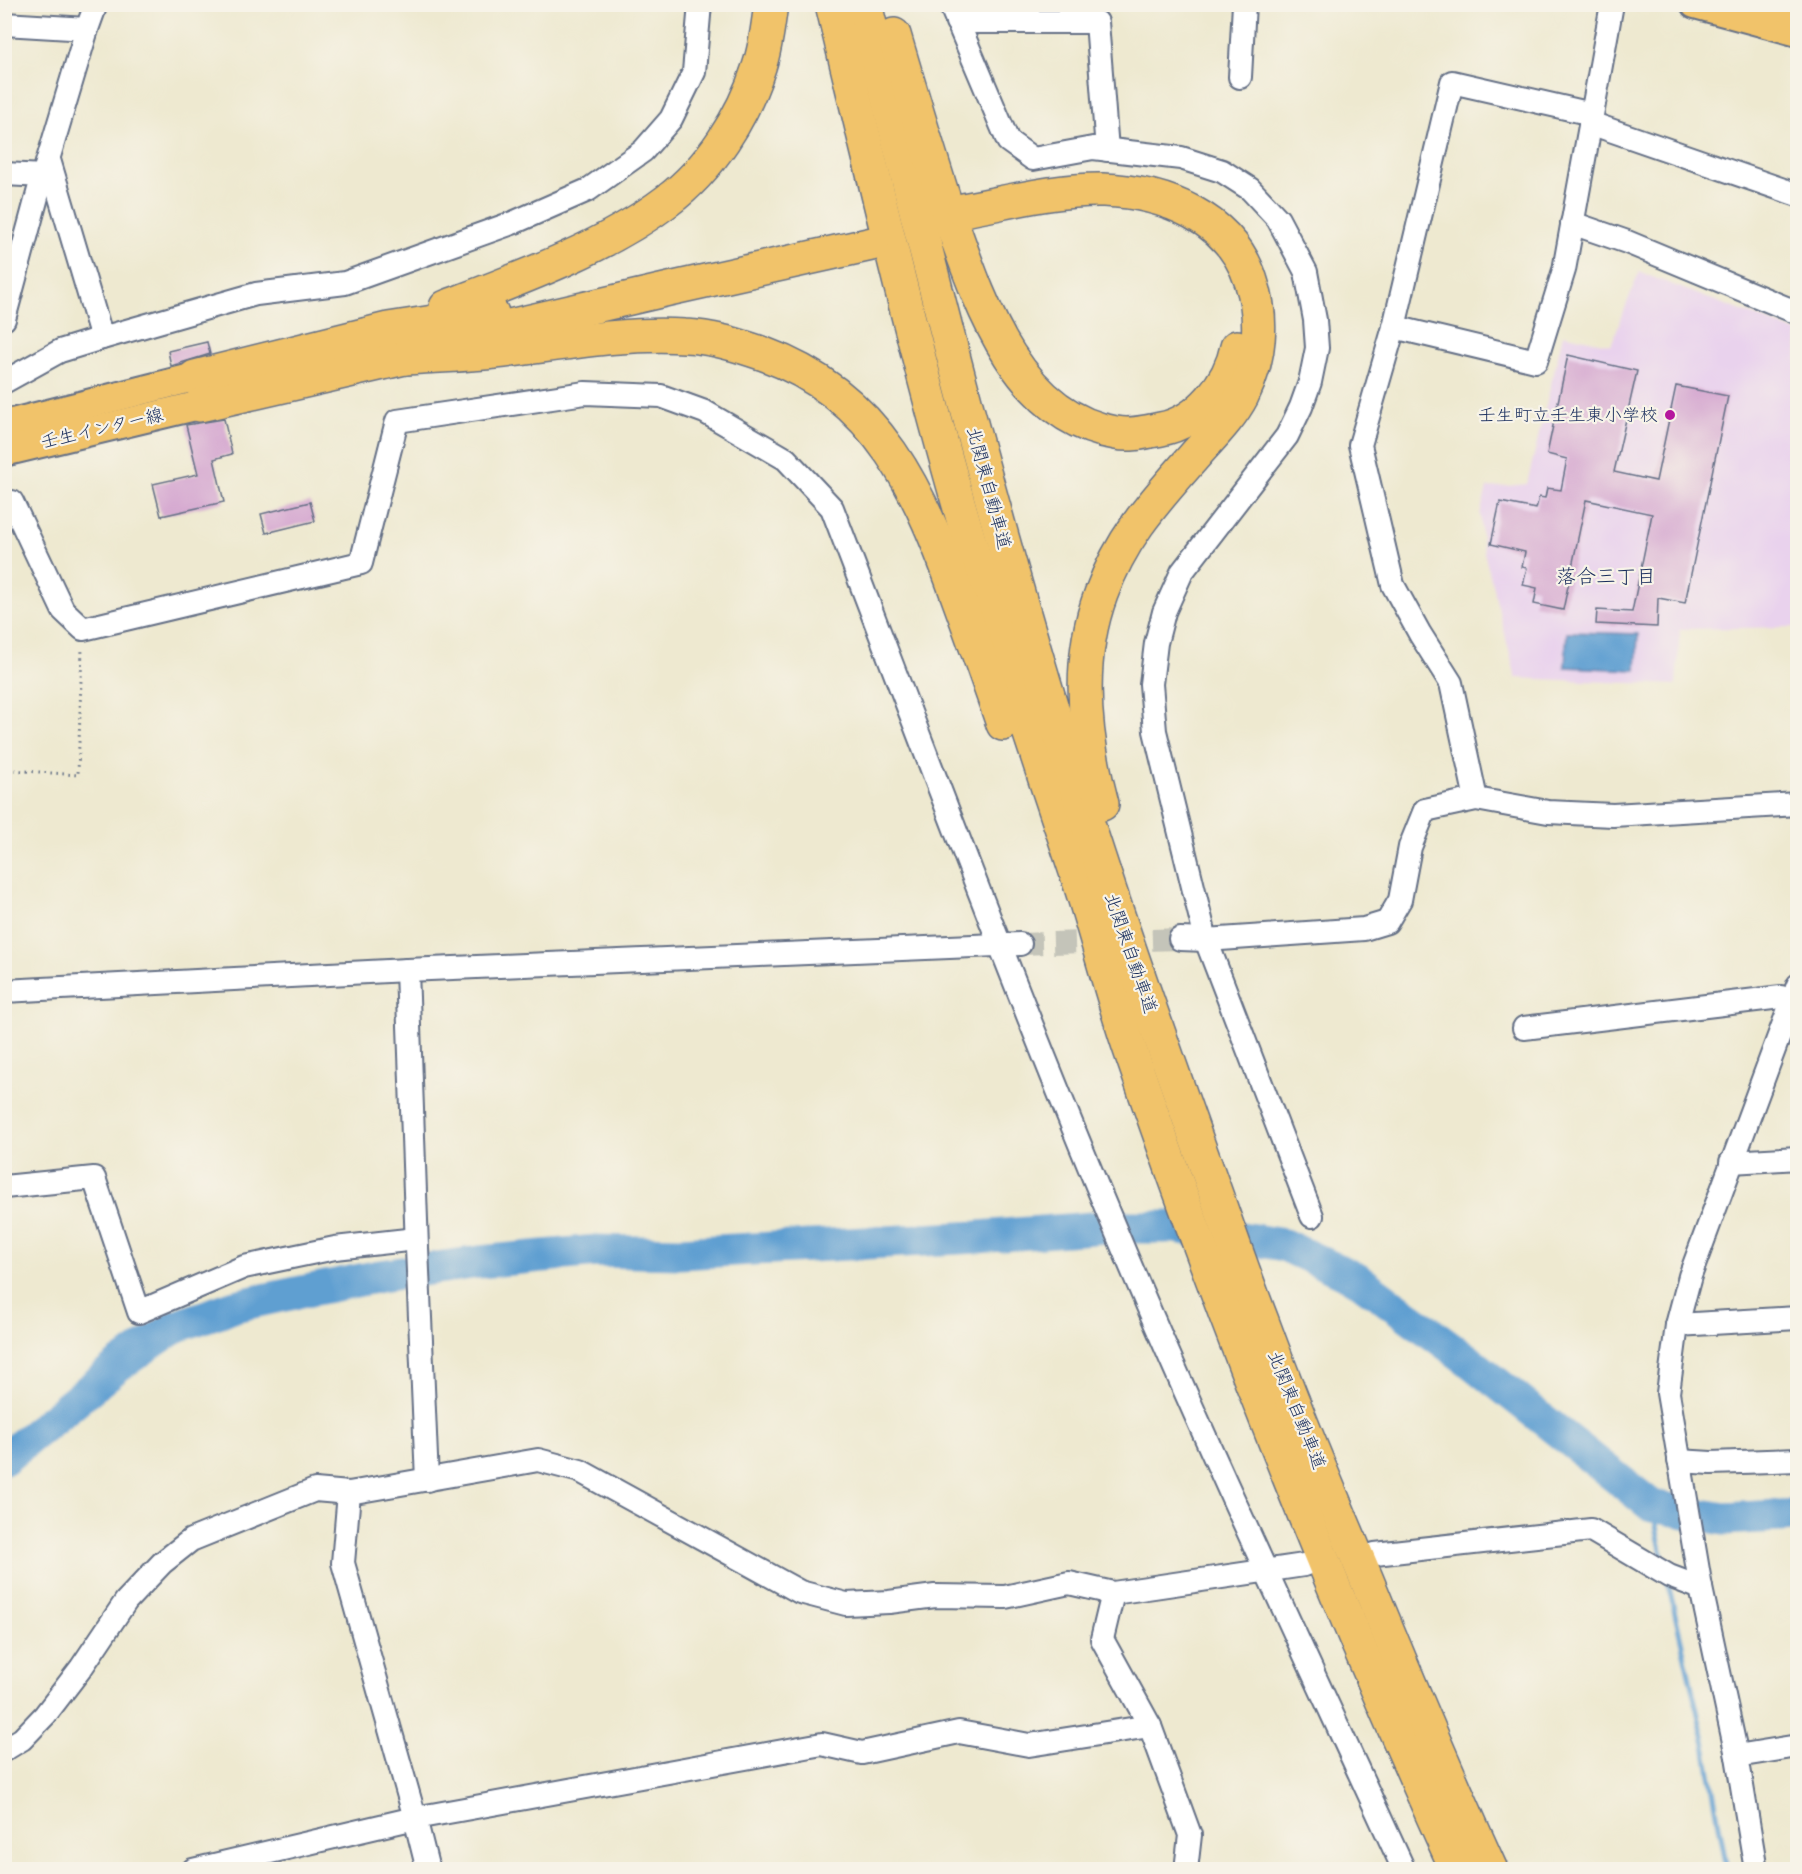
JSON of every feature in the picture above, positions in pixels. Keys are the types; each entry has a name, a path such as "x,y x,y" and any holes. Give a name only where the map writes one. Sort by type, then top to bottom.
{"highway":[{"path":"198,391 388,329 480,294 588,248 668,200 697,172 723,141 743,107 760,66 771,4"},
{"name":"北関東自動車道","path":"832,4 923,372 977,567 1132,1055 1227,1319 1291,1484 1457,1869"},
{"name":"北関東自動車道","path":"865,4 955,366 1008,558 1109,891 1263,1323 1322,1474 1464,1811 1491,1869"},
{"path":"885,4 930,160 971,277 992,325 1014,362 1038,393 1063,413 1089,426 1117,433 1139,433 1166,428 1185,420 1206,404 1223,382 1236,354 1241,328 1234,285 1207,244 1187,230 1161,218 1109,207 966,218 1070,192 1103,190 1137,194 1190,211 1212,225 1232,244 1246,265 1253,287 1259,311 1259,340 1252,369 1241,396 1222,425 1149,507 1127,538 1111,568 1100,597 1090,633 1086,668 1086,711 1097,788 1177,1042 1212,1182"},
{"path":"388,329 490,314 666,271 870,236 681,286 492,330 405,358"},
{"path":"198,391 405,358 495,352 605,338 685,336 722,341 782,361 835,392 857,411 896,458 935,533 1067,903 1132,1055"}],"main road":[{"path":"1695,4 1797,32"},
{"path":"1778,4 1797,10"},
{"name":"壬生インター線","path":"4,425 198,391"},
{"name":"壬生インター線","path":"4,452 198,391"}],"street":[{"path":"4,319 46,168 96,4"},
{"path":"4,382 60,351 102,338 256,294 345,284 514,222 588,190 643,151 671,118 694,72 700,4"},
{"path":"1240,77 1244,4"},
{"path":"1394,327 1536,361 1564,270 1612,4"},
{"path":"1107,150 1097,22 954,13 1008,141 1033,159 1093,148 1107,150 1181,158 1222,171 1250,189 1278,219 1306,272 1315,320 1317,348 1310,382 1301,408 1287,436 1182,572 1164,612 1156,643 1151,684 1155,731 1206,940 1312,1216"},
{"path":"4,24 87,29"},
{"path":"1476,799 1451,682 1420,634 1393,585 1360,445 1394,327 1452,82 1591,118 1797,195"},
{"path":"46,168 102,338"},
{"path":"4,174 46,168"},
{"path":"1572,223 1627,242 1797,313"},
{"path":"4,503 12,502 63,610 83,629 361,562 397,421 585,393 661,396 705,412 786,459 832,508 1010,944 1111,1217 1140,1288 1404,1869"},
{"path":"1180,939 1206,940 1364,929 1387,922 1400,900 1410,847 1425,810 1476,799 1548,812 1613,815 1797,804"},
{"path":"4,991 407,970 1010,944"},
{"path":"407,970 427,1480"},
{"path":"1524,1028 1795,997 1690,1276 1677,1325 1668,1393 1701,1588 1737,1756 1756,1869"},
{"path":"1731,1162 1797,1158"},
{"path":"4,1187 94,1178 139,1312 244,1267 335,1248 417,1248"},
{"path":"1677,1325 1797,1318"},
{"path":"4,1750 22,1739 45,1715 81,1668 126,1602 162,1563 191,1540 315,1490 348,1493 538,1460 580,1471 800,1592 846,1604 889,1602 935,1596 1005,1597 1070,1582 1113,1593 1304,1565"},
{"path":"1679,1461 1711,1463 1797,1460"},
{"path":"348,1493 343,1563 428,1869"},
{"path":"1375,1554 1591,1530 1669,1576 1701,1588"},
{"path":"1113,1593 1102,1639 1149,1726 1190,1835 1186,1869"},
{"path":"193,1869 415,1818 822,1744 862,1753 958,1732 1029,1745 1149,1726"},
{"path":"1737,1756 1797,1746"}],"path":[{"path":"4,765 12,770 78,775 83,629"}],"shaded area":[{"name":"壬生町立壬生東小学校","path":"1639,272 1797,332 1797,627 1680,629 1676,685 1516,678 1483,548 1480,514 1487,488 1527,484 1563,334 1611,345"}],"water":[{"path":"1567,632 1638,634 1636,670 1565,667"}],"building":[{"path":"207,342 210,354 171,366 168,351"},
{"path":"1568,355 1637,371 1614,472 1656,481 1676,386 1728,396 1685,603 1658,598 1657,627 1596,624 1597,610 1632,612 1652,514 1586,500 1563,610 1534,604 1537,588 1523,585 1527,568 1522,567 1525,552 1491,544 1500,502 1536,509 1539,497 1545,498 1547,488 1561,490 1567,459 1547,454"},
{"path":"224,419 232,454 214,459 224,502 161,516 153,484 198,474 186,425"},
{"path":"310,502 315,521 266,533 261,514"}],"waterway":[{"path":"4,1459 119,1365 175,1327 235,1306 380,1276 479,1262 597,1251 679,1253 978,1237 1105,1227 1175,1227 1284,1245 1359,1280 1468,1360 1652,1506 1724,1519 1798,1515"},
{"path":"1652,1506 1664,1565"},
{"path":"1668,1583 1705,1745 1727,1870"}],"tunnel":[{"path":"1020,944 1180,939"}],"place":[{"name":"壬生町立壬生東小学校","path":"1670,415"}],"district":[{"name":"落合三丁目","path":"1606,576"}]}
